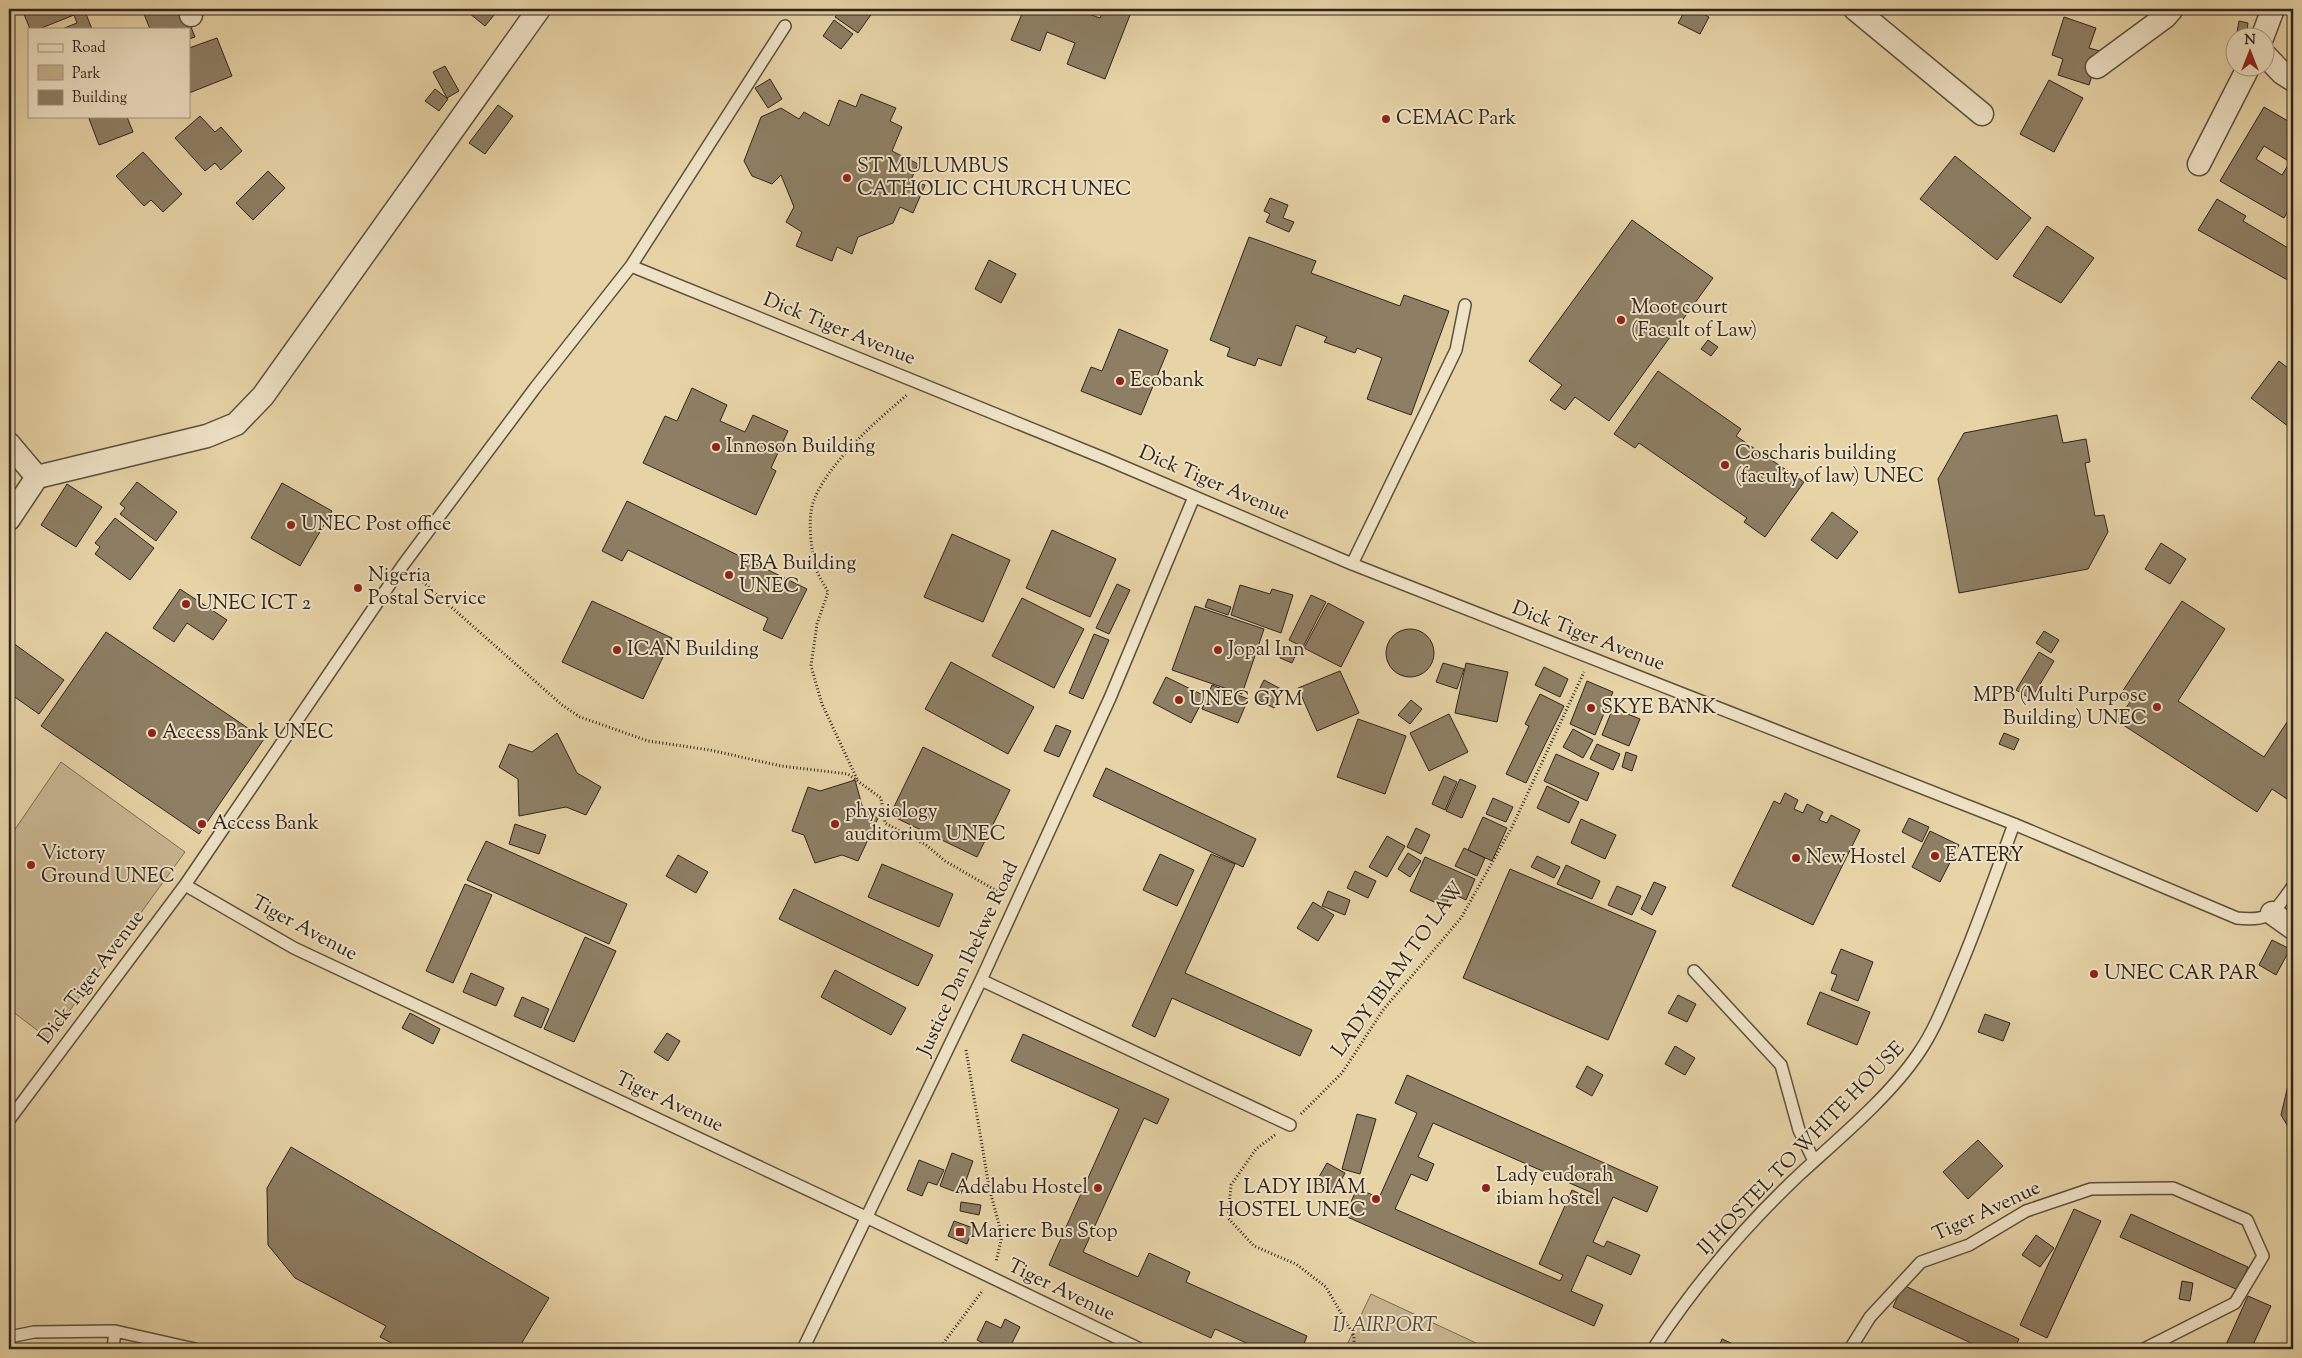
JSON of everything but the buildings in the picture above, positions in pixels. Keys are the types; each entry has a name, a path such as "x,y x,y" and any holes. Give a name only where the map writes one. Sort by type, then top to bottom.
{"street":[{"path":"9,519 37,477 207,436 236,424 263,396 539,9"},
{"path":"1856,9 1982,114"},
{"path":"2096,67 2172,9"},
{"path":"2266,28 2273,9"},
{"path":"2274,65 2282,73 2293,80"},
{"path":"2199,164 2243,78"},
{"path":"9,444 37,477"},
{"path":"2272,913 2293,928"}],"lane":[{"path":"631,266 785,26"},
{"name":"Dick Tiger Avenue","path":"9,1120 185,885 403,566 535,388 631,266 920,383 1352,564 2014,824 2237,918 2253,920 2266,918 2272,913"},
{"path":"1352,564 1456,350 1465,304"},
{"name":"Justice Dan Ibekwe Road","path":"803,1349 961,1024 1110,698 1194,497"},
{"name":"IJ HOSTEL TO WHITE HOUSE","path":"1653,1349 1672,1320 1716,1264 1764,1209 1900,1077 1917,1056 1932,1033 1975,932 2014,824"},
{"name":"Tiger Avenue","path":"185,885 294,948 868,1218 1140,1349"},
{"path":"2272,913 2293,886"},
{"path":"1694,971 1781,1065 1799,1130 1814,1161"},
{"path":"981,980 1290,1125"},
{"name":"Tiger Avenue","path":"1850,1349 1870,1317 1921,1262 1968,1245 2026,1211 2091,1189 2173,1188 2247,1220 2263,1256 2235,1303 2144,1349"},
{"path":"113,1349 115,1331"},
{"path":"9,1337 34,1332 115,1331 194,1349"}],"path":[{"path":"858,780 822,704 811,666 817,624 828,592 816,570 812,548 811,528 814,501 830,471 868,430 920,383"},
{"path":"403,566 562,705 580,717 648,741 710,750 781,766 839,772 858,780 881,798 885,823 926,845 945,861 1016,901"},
{"name":"LADY IBIAM TO LAW","path":"1354,1349 1354,1336 1326,1287 1296,1264 1254,1246 1228,1218 1231,1185 1256,1149 1290,1125 1342,1073 1383,1010 1461,918 1512,827 1590,658"},
{"path":"939,1349 992,1278 1002,1236 989,1186 961,1024"}],"green space":[{"path":"61,762 185,852 49,1039 9,1009 9,838"},
{"name":"IJ AIRPORT","path":"1371,1294 1489,1349 1345,1349"}],"place":[{"name":"CEMAC Park","path":"1386,119"},
{"name":"ST MULUMBUS CATHOLIC CHURCH UNEC","path":"847,178"},
{"name":"Moot court (Facult of Law)","path":"1621,320"},
{"name":"Ecobank","path":"1120,381"},
{"name":"Innoson Building","path":"716,447"},
{"name":"Coscharis building (faculty of law) UNEC","path":"1725,465"},
{"name":"UNEC Post office","path":"291,525"},
{"name":"FBA Building UNEC","path":"729,575"},
{"name":"Nigeria Postal Service","path":"358,588"},
{"name":"UNEC ICT 2","path":"186,604"},
{"name":"ICAN Building","path":"617,650"},
{"name":"Jopal Inn","path":"1218,650"},
{"name":"UNEC GYM","path":"1179,700"},
{"name":"MPB (Multi Purpose Building) UNEC","path":"2157,707"},
{"name":"SKYE BANK","path":"1591,708"},
{"name":"Access Bank UNEC","path":"152,733"},
{"name":"Access Bank","path":"202,824"},
{"name":"physiology auditorium UNEC","path":"835,824"},
{"name":"EATERY","path":"1935,856"},
{"name":"New Hostel","path":"1796,858"},
{"name":"Victory Ground UNEC","path":"31,865"},
{"name":"UNEC CAR PAR","path":"2094,974"},
{"name":"Adelabu Hostel","path":"1098,1188"},
{"name":"Lady eudorah ibiam hostel","path":"1486,1188"},
{"name":"LADY IBIAM HOSTEL UNEC","path":"1376,1199"},
{"name":"Mariere Bus Stop","path":"960,1232"}]}
